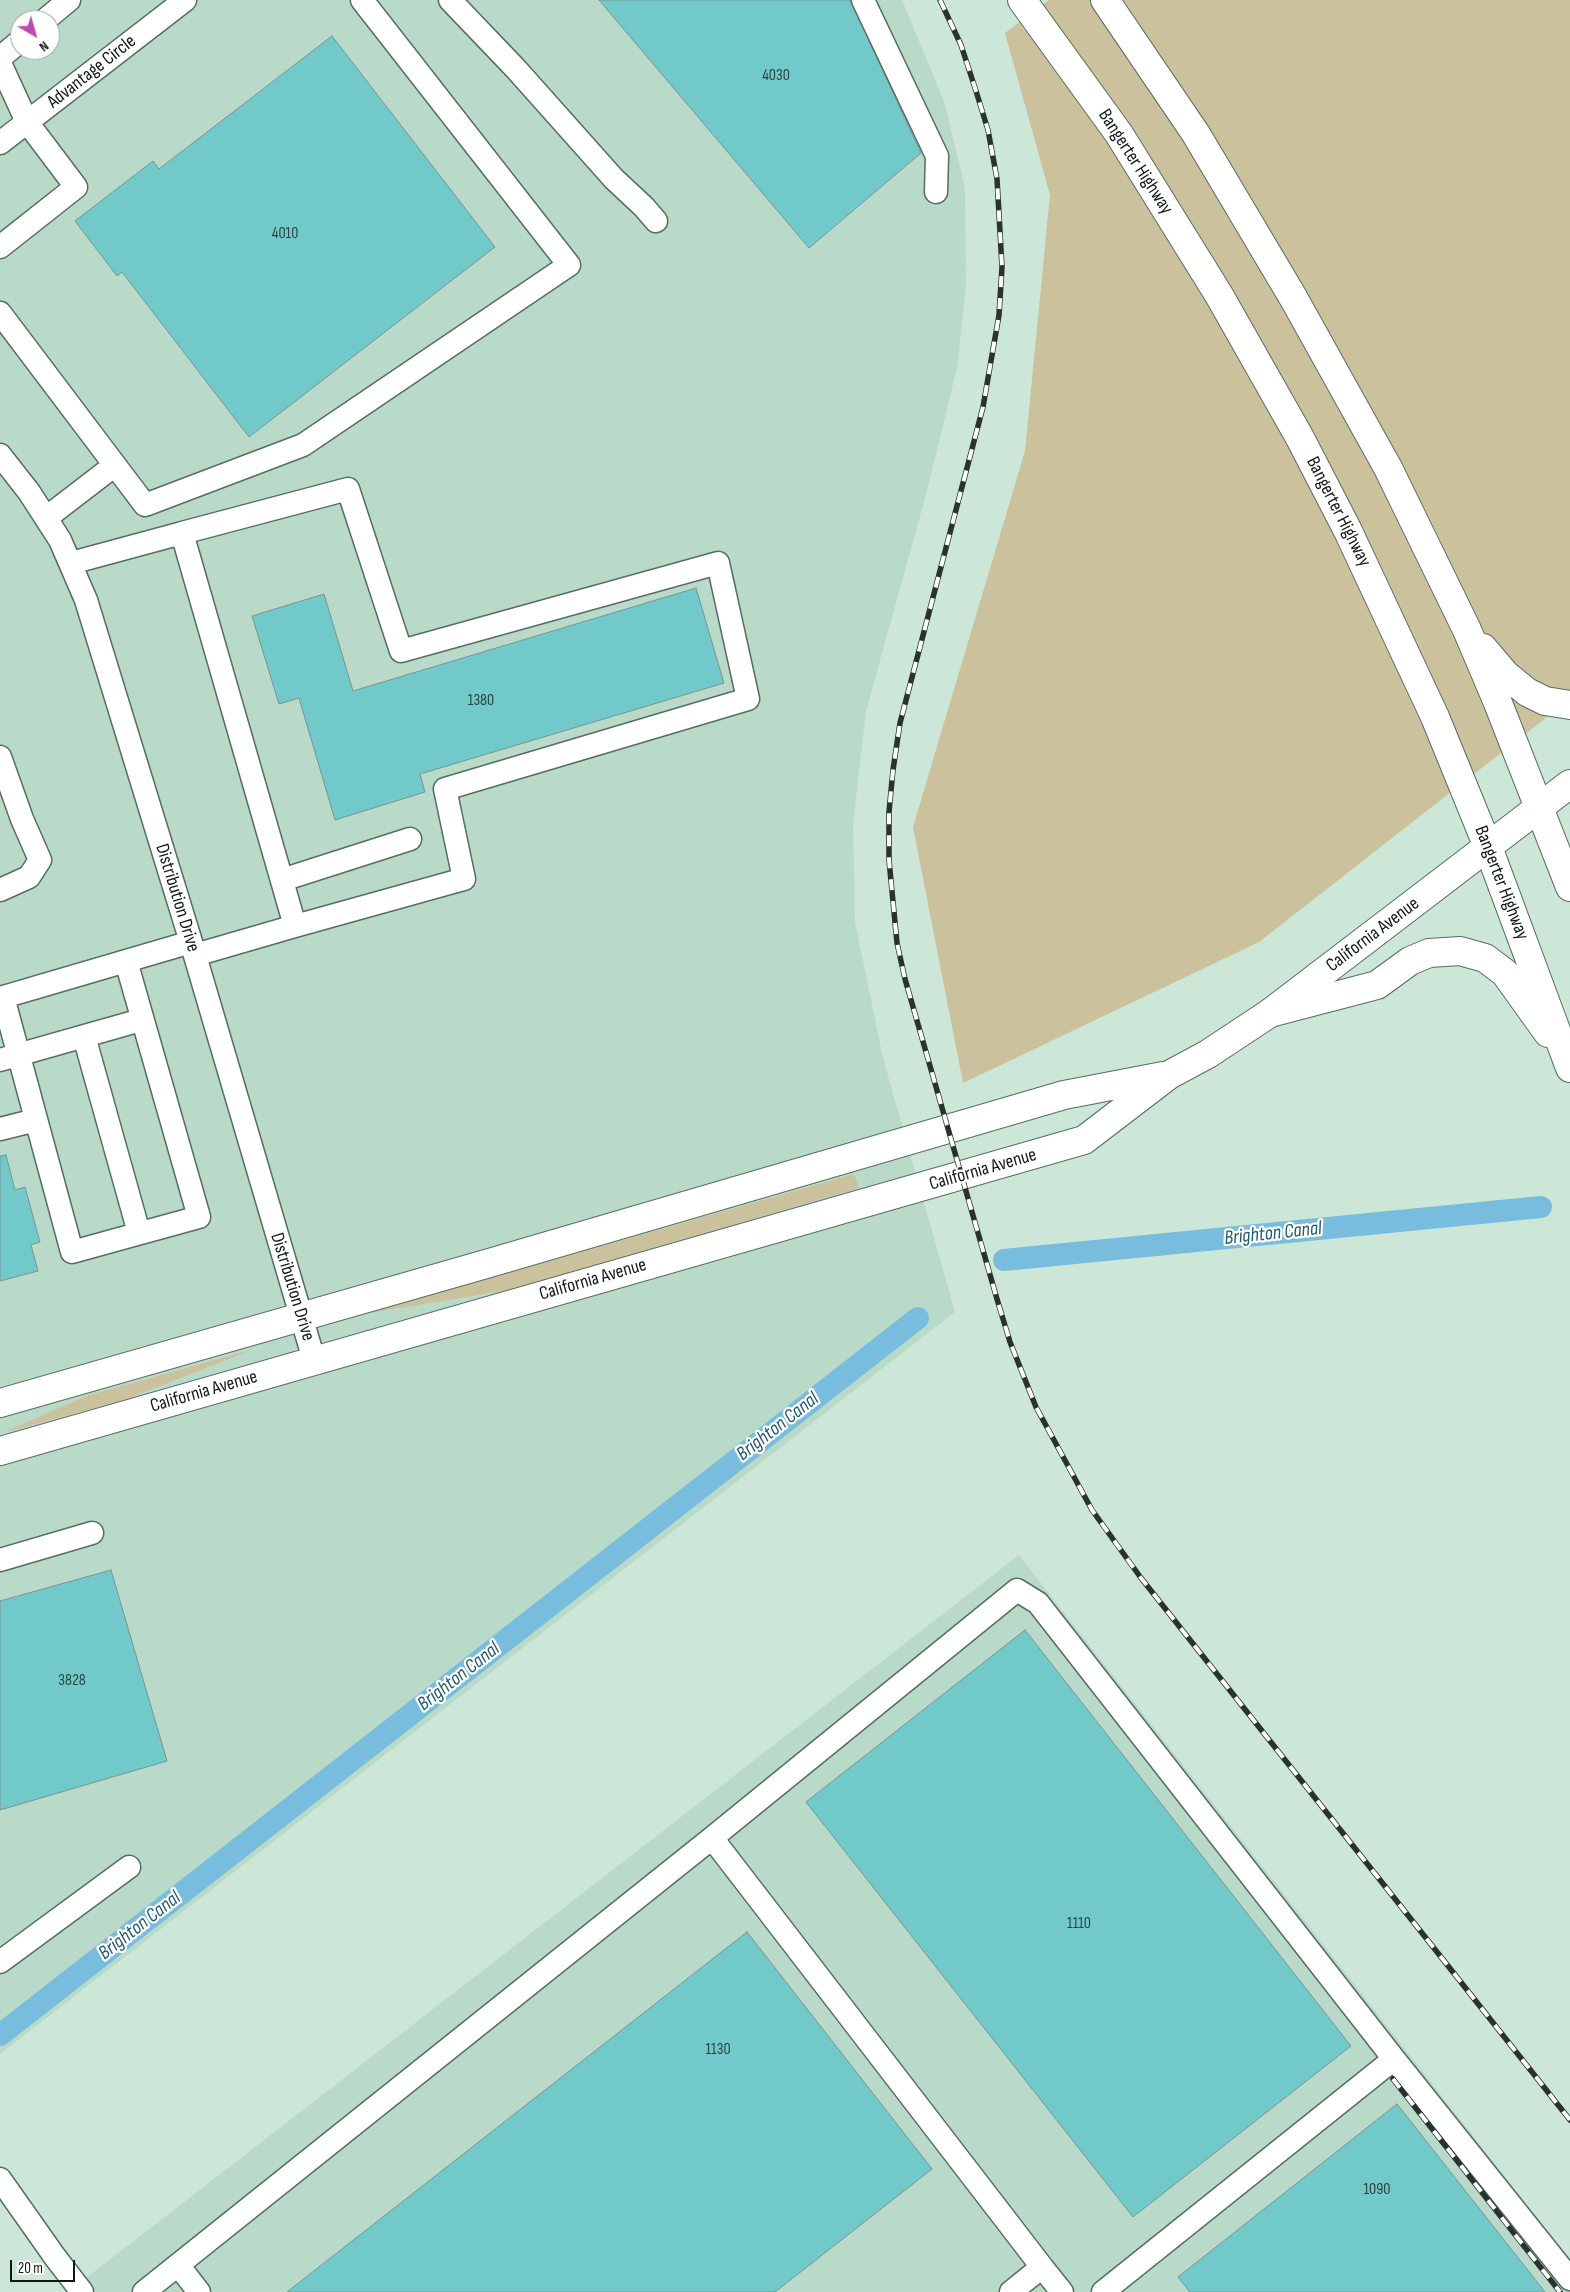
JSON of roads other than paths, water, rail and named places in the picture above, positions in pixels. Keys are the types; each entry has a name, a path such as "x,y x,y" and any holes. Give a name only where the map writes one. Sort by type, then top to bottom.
{"main road":[{"name":"Bangerter Highway","path":"1022,0 1129,150 1214,287 1296,431 1397,634 1435,717 1488,847 1568,1062"},
{"path":"1105,0 1196,134 1299,307 1388,468 1467,630 1570,887"},
{"path":"1467,630 1505,674 1526,692 1545,701 1570,705"},
{"name":"California Avenue","path":"0,1451 1084,1140 1169,1075 1208,1054 1270,1014 1570,784"},
{"path":"1270,1014 1377,984 1410,961 1429,953 1460,951 1485,958 1506,973 1527,1006 1568,1062"},
{"name":"California Avenue","path":"0,1403 1064,1095 1169,1075"}],"street":[{"path":"57,10 69,0"},
{"name":"Advantage Circle","path":"0,143 184,0"},
{"path":"0,313 145,505 302,445 570,265 362,0"},
{"path":"450,0 516,68 614,179 656,221"},
{"path":"862,0 937,156 936,192"},
{"path":"0,58 10,50"},
{"path":"0,63 27,122 76,187 0,248"},
{"name":"Distribution Drive","path":"0,455 46,518 71,563 97,634 193,948 314,1360"},
{"path":"46,518 115,465"},
{"path":"71,563 348,489 401,651 718,563 748,699 446,789 464,879 295,926 126,961 2,997 10,1057 36,1120 72,1252 199,1217 141,1020 126,961"},
{"path":"182,533 295,926"},
{"path":"0,757 40,860 29,877 0,890"},
{"path":"282,880 410,839"},
{"path":"10,1057 141,1020"},
{"path":"84,1036 139,1233"},
{"path":"0,1129 36,1120"},
{"path":"0,1560 92,1533"},
{"path":"144,2292 712,1838 1017,1590 1038,1603 1394,2059 1570,2279"},
{"path":"712,1838 1062,2292"},
{"path":"0,1960 129,1867"},
{"path":"1103,2292 1394,2059"},
{"path":"0,2179 82,2292"},
{"path":"178,2265 199,2292"},
{"path":"1011,2292 1042,2267"}],"waterway":[{"name":"Brighton Canal","path":"1004,1260 1541,1207"},
{"name":"Brighton Canal","path":"0,2035 918,1318"}],"railway":[{"path":"940,0 961,45 988,130 997,179 1002,267 999,315 983,407 900,723 889,812 889,860 897,943 905,979 997,1299 1010,1342 1036,1407 1092,1510 1141,1578 1570,2120"},
{"path":"1393,2079 1560,2292"}]}
